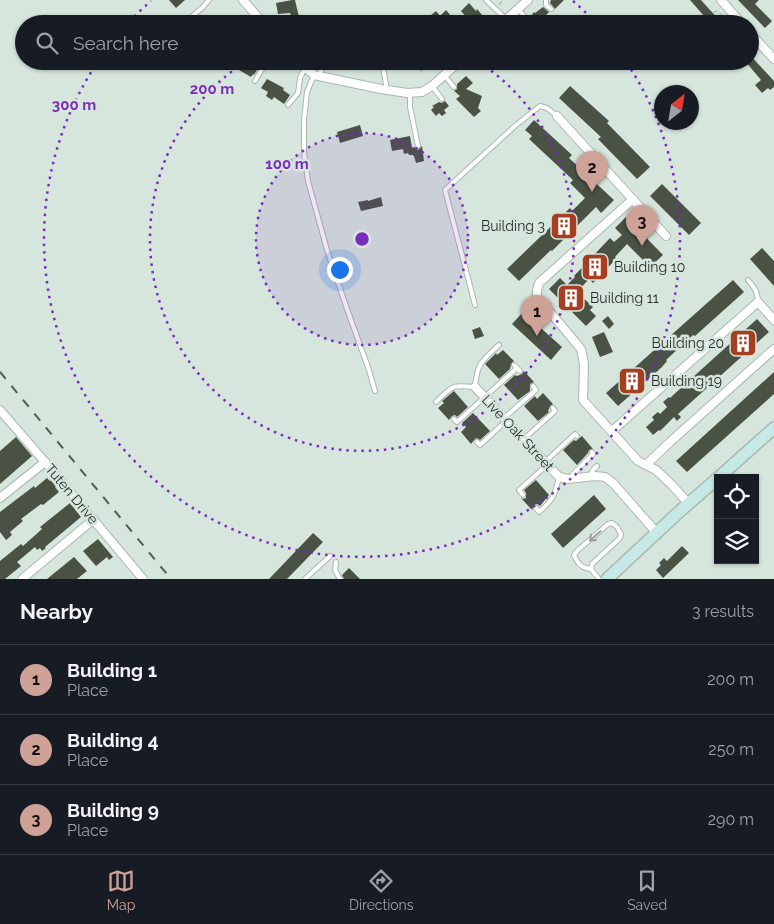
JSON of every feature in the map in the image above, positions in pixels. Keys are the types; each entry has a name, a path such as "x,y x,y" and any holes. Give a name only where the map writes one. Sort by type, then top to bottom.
{"street":[{"path":"243,0 256,15"},
{"path":"511,15 528,0"},
{"path":"721,0 734,15"},
{"path":"759,43 774,59"},
{"path":"308,70 317,75 410,93 422,92 432,86 450,70"},
{"path":"557,116 666,236"},
{"path":"633,199 539,283 536,291 537,297 581,350 584,364 583,400 638,461 656,470 689,504"},
{"path":"612,431 758,302 774,320"},
{"path":"646,465 774,348"},
{"name":"Live Oak Street","path":"475,387 559,477 570,479 595,476"},
{"name":"Tuten Drive","path":"0,410 143,579"},
{"path":"722,474 774,428"},
{"path":"0,498 45,462"},
{"path":"595,476 605,477 613,482 657,533"},
{"path":"607,579 714,482"},
{"path":"22,579 94,519"}],"lane":[{"path":"193,15 209,0"},
{"path":"486,0 499,15"},
{"path":"546,0 546,4 551,9"},
{"path":"518,9 523,15"},
{"path":"256,81 262,70"},
{"path":"288,105 298,93 300,78 304,70"},
{"path":"319,70 307,92 304,120 304,152 308,181 327,250 375,391"},
{"path":"383,70 387,90"},
{"path":"444,75 454,87"},
{"path":"432,86 442,100"},
{"path":"410,93 410,107 418,146"},
{"path":"475,305 445,190 515,126 540,106 547,108 557,116"},
{"path":"748,280 755,288 758,302"},
{"path":"436,402 451,387 457,385 475,387 476,372 483,360 499,345"},
{"path":"462,427 455,421 485,398 517,368"},
{"path":"476,442 480,445 536,390"},
{"path":"524,439 555,411 553,408"},
{"path":"523,495 520,490 575,434 577,436"},
{"path":"570,479 574,472 593,454 592,452"},
{"path":"595,476 592,472 597,466"},
{"path":"536,508 539,512 550,502 555,494 559,477"},
{"path":"591,569 592,564 620,538 621,534 612,523 608,524 574,555 577,562 584,568 591,569 599,579"},
{"path":"305,579 330,556"},
{"path":"336,562 335,570 340,579"}],"path":[{"path":"713,13 717,11 722,15"}],"building":[{"path":"169,0 185,0 176,8"},
{"path":"295,0 299,15 291,15 290,13 278,14 276,3"},
{"path":"551,0 564,0 555,9 550,3"},
{"path":"690,0 701,0 715,15 703,15"},
{"path":"738,0 759,0 755,4 772,21 765,28 759,22 759,15 752,15"},
{"path":"469,3 482,15 464,15 461,11"},
{"path":"543,7 549,12 546,15 532,15"},
{"path":"446,10 450,15 441,15"},
{"path":"436,11 439,15 431,15"},
{"path":"759,65 774,81 774,87 770,90 768,88 762,93 755,85 761,80 753,70 759,70"},
{"path":"239,70 257,70 251,77"},
{"path":"466,76 473,83 466,89 482,96 478,108 481,111 474,117 456,99 460,96 454,91 457,89 457,84"},
{"path":"267,79 284,88 283,90 290,95 284,104 274,97 272,100 266,96 268,92 261,88"},
{"path":"570,86 609,121 607,123 650,167 637,179 598,139 601,137 559,98"},
{"path":"445,101 449,106 444,110 446,113 442,116 439,113 436,116 431,110 434,107 432,106"},
{"path":"534,120 572,155 569,158 614,200 601,213 596,207 519,281 507,269 570,208 572,211 585,198 570,183 573,180 529,139 532,136 525,130"},
{"path":"360,125 363,136 340,143 337,132"},
{"path":"410,136 412,148 414,147 418,150 422,146 424,161 416,163 414,156 408,153 404,154 403,149 392,151 390,140"},
{"path":"662,184 701,223 689,235 650,196"},
{"path":"381,197 383,206 361,211 358,202"},
{"path":"626,217 663,255 650,267 627,244 615,257 616,259 593,283 589,279 577,292 593,307 590,310 596,316 586,326 549,289 560,278 567,285 610,238 614,242 622,235 615,228"},
{"path":"762,248 774,261 774,286 750,259"},
{"path":"733,280 744,292 695,336 693,335 666,360 662,367 618,406 606,393"},
{"path":"523,312 562,347 551,360 512,324"},
{"path":"608,316 614,324 609,329 602,321"},
{"path":"757,319 769,332 678,414 681,417 677,421 674,417 660,431 653,435 646,427 654,420 652,417 658,412 660,414 667,407 663,402 670,398"},
{"path":"480,327 484,336 475,339 472,330"},
{"path":"604,332 613,352 600,357 592,337"},
{"path":"503,350 514,361 510,369 499,379 485,364 496,353 497,355"},
{"path":"524,371 534,382 530,384 530,391 518,400 504,385 515,375 522,374"},
{"path":"774,372 774,394 687,472 676,461"},
{"path":"454,391 468,407 457,417 455,415 452,416 449,420 438,408 444,403 442,401"},
{"path":"543,393 553,404 550,406 549,412 538,421 524,406 535,396 537,399"},
{"path":"473,413 490,431 480,440 475,439 471,444 461,432 466,427 462,423"},
{"path":"582,436 593,449 589,450 577,465 563,450 574,440 576,441"},
{"path":"16,437 32,456 0,484 0,451"},
{"path":"47,478 57,485 55,487 59,492 21,519 23,521 10,532 12,535 6,540 0,532 0,512"},
{"path":"536,480 549,495 540,506 534,505 532,510 521,498 526,498 524,490"},
{"path":"594,495 606,509 563,548 551,534"},
{"path":"70,503 81,517 42,551 40,548 37,550 35,547 17,562 21,566 5,579 0,579 0,561 21,544 23,546 42,529 40,527"},
{"path":"313,533 323,542 287,579 269,579"},
{"path":"98,539 113,557 109,560 107,557 96,566 83,551"},
{"path":"682,546 689,553 663,578 656,570 661,565 659,563 664,558 667,561"},
{"path":"74,557 87,571 77,579 47,579"},
{"path":"349,568 360,579 344,579 342,575"}],"railway":[{"path":"0,372 171,579"}],"place":[{"name":"Building 4","path":"592,192"},
{"name":"Building 3","path":"564,226"},
{"name":"Building 9","path":"642,246"},
{"name":"Building 10","path":"595,267"},
{"name":"Building 11","path":"571,298"},
{"name":"Building 1","path":"537,336"},
{"name":"Building 20","path":"743,343"},
{"name":"Building 19","path":"632,381"}]}
